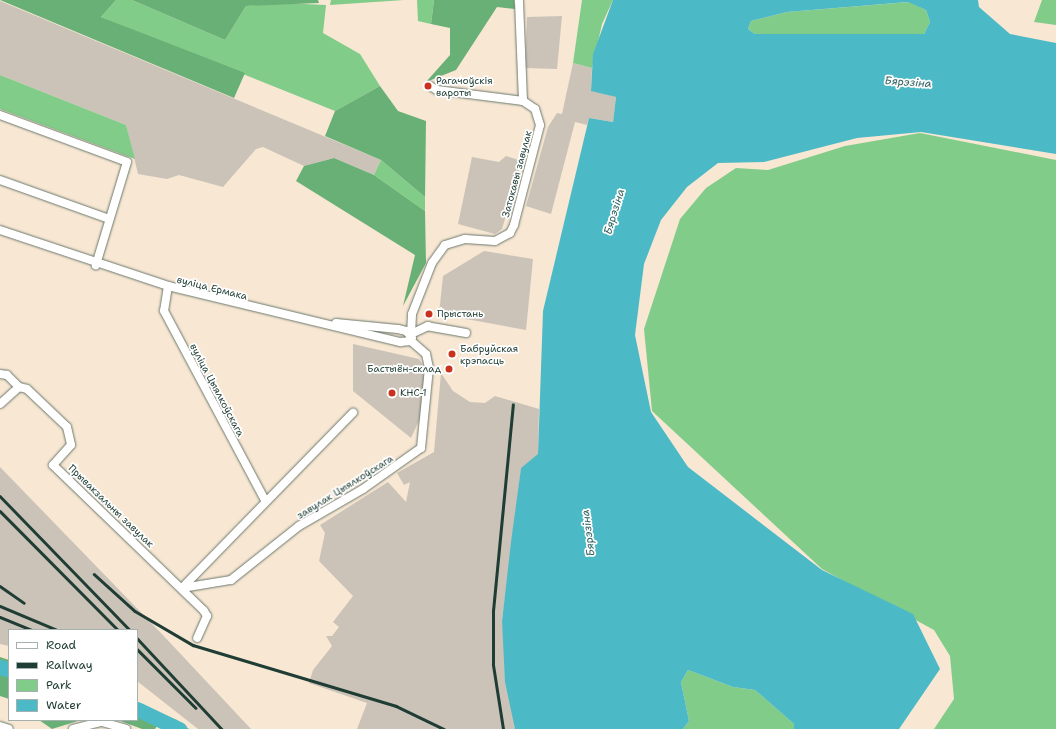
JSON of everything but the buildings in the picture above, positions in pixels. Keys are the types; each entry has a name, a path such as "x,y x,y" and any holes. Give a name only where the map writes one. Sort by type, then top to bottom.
{"street":[{"path":"430,86 437,90 523,102 519,0"},
{"name":"Затокавы завулак","path":"411,338 417,298 432,263 445,245 465,240 495,242 506,236 514,225 540,125 535,109 523,102"},
{"path":"0,115 127,162 96,265"},
{"path":"0,180 109,219"},
{"name":"вуліца Ермака","path":"0,230 96,265 168,286 400,342 411,338"},
{"name":"вуліца Цыялкоўскага","path":"168,286 164,311 265,500"},
{"name":"вуліца Ермака","path":"325,323 392,328 411,338"},
{"path":"411,338 428,326 466,332"},
{"name":"завулак Цыялкоўскага","path":"182,588 231,580 299,526 363,489 421,448 429,368 426,354 411,338"},
{"name":"Прывакзальны завулак","path":"0,374 8,375 19,387 27,389 67,428 71,445 53,465 182,588"},
{"path":"0,404 19,387"},
{"path":"197,638 207,616 182,588 265,500 353,413"},
{"path":"73,729 102,722 126,729"},
{"path":"0,726 9,729"}],"shaded area":[{"path":"0,1 381,160 374,175 334,158 304,166 263,147 256,149 223,187 179,175 167,179 138,174 126,125 0,75"},
{"path":"562,16 557,69 525,68 527,17"},
{"path":"573,63 592,68 591,90 616,97 613,122 589,118 587,125 575,122 551,214 526,206 548,127 557,113 562,114"},
{"path":"506,156 522,161 502,229 495,234 458,224 472,157 499,162"},
{"path":"484,251 533,259 526,330 439,314 443,276"},
{"name":"КНС-1","path":"353,344 419,359 425,368 422,414 411,438 353,391"},
{"path":"441,373 453,391 470,402 485,403 495,396 539,409 538,455 521,469 502,621 515,729 357,729 367,703 309,683 313,670 332,646 326,636 332,636 339,627 333,622 353,596 319,561 325,533 320,525 388,482 406,502 410,482 404,485 397,473 434,452"},
{"path":"0,467 160,632 251,729 198,729 138,682 138,629 8,629 8,646 0,644"}],"green space":[{"path":"0,0 116,0 101,17 245,73 234,98"},
{"path":"116,0 132,0 225,40 246,6 281,3 326,5 323,33 360,54 380,86 335,111 101,17"},
{"path":"132,0 318,0 319,3 246,6 225,40"},
{"path":"331,0 404,0 330,5"},
{"path":"417,0 434,0 431,24 418,21"},
{"path":"434,0 514,0 515,9 497,7 456,70 426,82 450,55 450,28 431,24"},
{"path":"582,0 613,0 602,24 592,68 573,63"},
{"path":"1042,0 1056,0 1056,25 1034,22"},
{"path":"909,2 926,10 930,22 924,34 755,34 748,29 751,21 787,12"},
{"path":"0,75 126,125 135,159 0,109"},
{"path":"380,86 398,111 426,121 425,197 381,160 325,136 335,111"},
{"path":"920,133 1056,160 1056,729 934,729 954,699 950,656 934,630 822,569 652,411 644,329 680,219 706,188 736,168 768,170 845,146"},
{"path":"334,158 374,175 425,211 426,263 403,306 415,255 296,181 304,166"},
{"path":"381,160 425,197 425,211 374,175"},
{"path":"0,657 8,660 8,699 0,696"},
{"path":"688,670 733,687 755,690 794,724 794,729 683,729 689,721 681,682"},
{"path":"138,705 177,720 189,729 168,729 159,723 155,729 142,729 121,721 138,721"},
{"path":"40,721 78,721 52,729"}],"water":[{"name":"Бярэзіна","path":"613,0 978,0 979,7 1010,34 1056,43 1056,154 921,132 857,138 764,162 718,163 687,187 661,220 644,264 635,335 651,412 688,467 822,570 913,614 940,669 899,729 794,729 794,724 755,690 733,687 688,670 681,682 689,721 683,729 515,729 505,682 502,621 521,468 538,454 543,311 589,118 613,122 616,97 591,91 593,54","holes":["908,2 926,10 930,22 924,34 755,34 748,29 751,21 787,12"]}],"waterway":[{"path":"0,667 8,670"},
{"path":"138,709 179,729"}],"railway":[{"path":"503,729 493,665 493,611 513,405"},
{"path":"0,496 129,629"},
{"path":"0,511 117,629"},
{"path":"94,574 135,611 193,645 396,706 444,729"},
{"path":"0,586 24,603"},
{"path":"0,606 55,629"},
{"path":"0,617 30,629"},
{"path":"138,639 222,729"},
{"path":"138,650 196,708"}],"place":[{"name":"Рагачоўскія вароты","path":"428,86"},
{"name":"Прыстань","path":"429,314"},
{"name":"Бабруйская крэпасць","path":"452,354"},
{"name":"Бастыён-склад","path":"449,369"},
{"name":"КНС-1","path":"392,393"}]}
